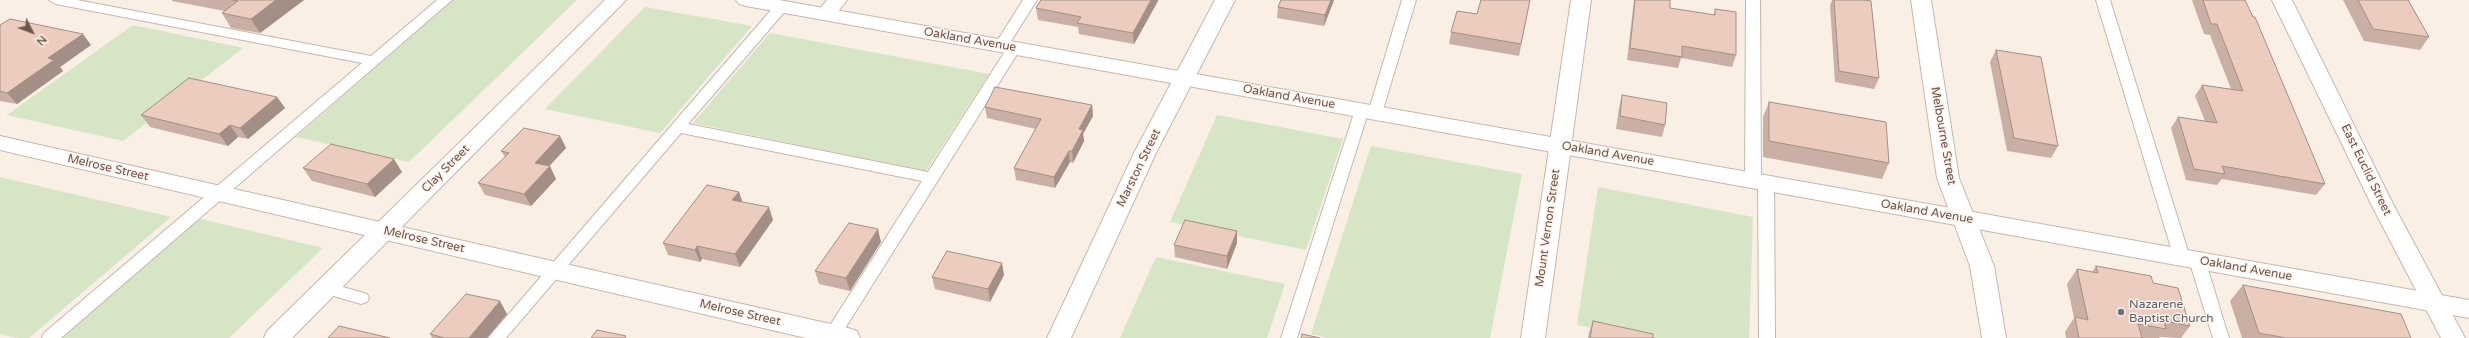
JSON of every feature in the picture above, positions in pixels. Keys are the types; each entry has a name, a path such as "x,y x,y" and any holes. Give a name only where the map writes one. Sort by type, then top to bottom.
{"street":[{"name":"Clay Street","path":"276,338 616,0"},
{"name":"Oakland Avenue","path":"746,0 782,6 831,7 1008,47 2469,309"},
{"name":"Marston Street","path":"1059,338 1145,153 1225,0"},
{"name":"Mount Vernon Street","path":"1533,338 1581,0"},
{"name":"Melbourne Street","path":"1921,0 1948,178 1982,266 1994,338"},
{"name":"East Euclid Street","path":"2282,0 2383,206 2453,338"},
{"name":"Melrose Street","path":"0,143 384,230 837,337"}],"lane":[{"path":"56,0 373,61"},
{"path":"50,338 218,192 445,0"},
{"path":"837,337 1008,47 1030,0"},
{"path":"1289,338 1368,111 1409,0"},
{"path":"1753,0 1759,182 1767,338"},
{"path":"2103,0 2189,259 2221,338"},
{"path":"496,338 782,6"},
{"path":"677,127 932,178"},
{"path":"326,288 361,298"}],"green space":[{"path":"453,0 577,0 409,162 296,137"},
{"path":"645,7 752,26 660,133 545,109"},
{"path":"133,25 243,48 123,141 7,115"},
{"path":"770,33 989,74 926,171 693,123"},
{"path":"1217,115 1343,139 1306,250 1170,222"},
{"path":"1371,146 1522,174 1490,338 1328,338 1311,334"},
{"path":"0,177 171,217 29,338 18,338 0,334"},
{"path":"1598,187 1753,217 1749,338 1639,338 1577,325"},
{"path":"197,218 323,248 229,338 59,338"},
{"path":"1156,257 1285,284 1267,338 1120,338"}],"building":[{"path":"233,0 276,0 251,19 222,13 238,1"},
{"path":"1041,0 1151,0 1133,33 1077,23 1081,17 1036,8"},
{"path":"1281,0 1331,0 1325,15 1278,7"},
{"path":"1481,0 1530,0 1521,44 1451,32 1457,11 1477,14"},
{"path":"1635,0 1670,0 1670,8 1715,15 1715,9 1736,12 1736,55 1682,46 1682,57 1630,48"},
{"path":"1834,0 1871,1 1879,78 1839,71"},
{"path":"2203,0 2245,0 2253,17 2255,17 2325,184 2222,166 2225,174 2194,169 2178,117 2217,123 2202,85 2243,91 2217,24 2211,24"},
{"path":"2358,0 2408,0 2429,37 2373,29"},
{"path":"10,19 83,34 48,58 54,60 7,93 0,91 0,25"},
{"path":"1996,50 2041,57 2058,146 2014,138"},
{"path":"189,78 277,97 240,128 230,125 219,134 141,115"},
{"path":"995,87 1092,105 1079,129 1083,130 1072,151 1069,151 1054,177 1014,168 1041,119 985,107"},
{"path":"1622,95 1667,103 1665,125 1620,116"},
{"path":"1769,102 1886,122 1889,163 1769,141"},
{"path":"524,128 560,136 535,163 550,166 524,194 478,183 509,153 501,151"},
{"path":"331,144 394,159 367,184 303,168"},
{"path":"707,185 739,192 732,200 769,207 735,254 697,246 695,250 663,243"},
{"path":"1185,220 1237,231 1227,256 1174,245"},
{"path":"849,223 878,229 846,278 815,271"},
{"path":"947,251 1002,263 988,289 932,277"},
{"path":"2096,266 2151,276 2153,283 2178,288 2190,326 2164,321 2166,329 2138,324 2142,338 2079,338 2075,317 2088,320 2077,269 2098,273"},
{"path":"2243,285 2401,314 2411,338 2286,338 2259,333"},
{"path":"466,294 500,301 469,338 445,338 430,334"},
{"path":"1593,321 1653,334 1653,338 1590,338"},
{"path":"339,326 390,338 328,338"},
{"path":"597,330 626,336 625,338 591,338"},
{"path":"1302,334 1320,338 1301,338"}],"place":[{"name":"Nazarene Baptist Church","path":"2121,312"}]}
